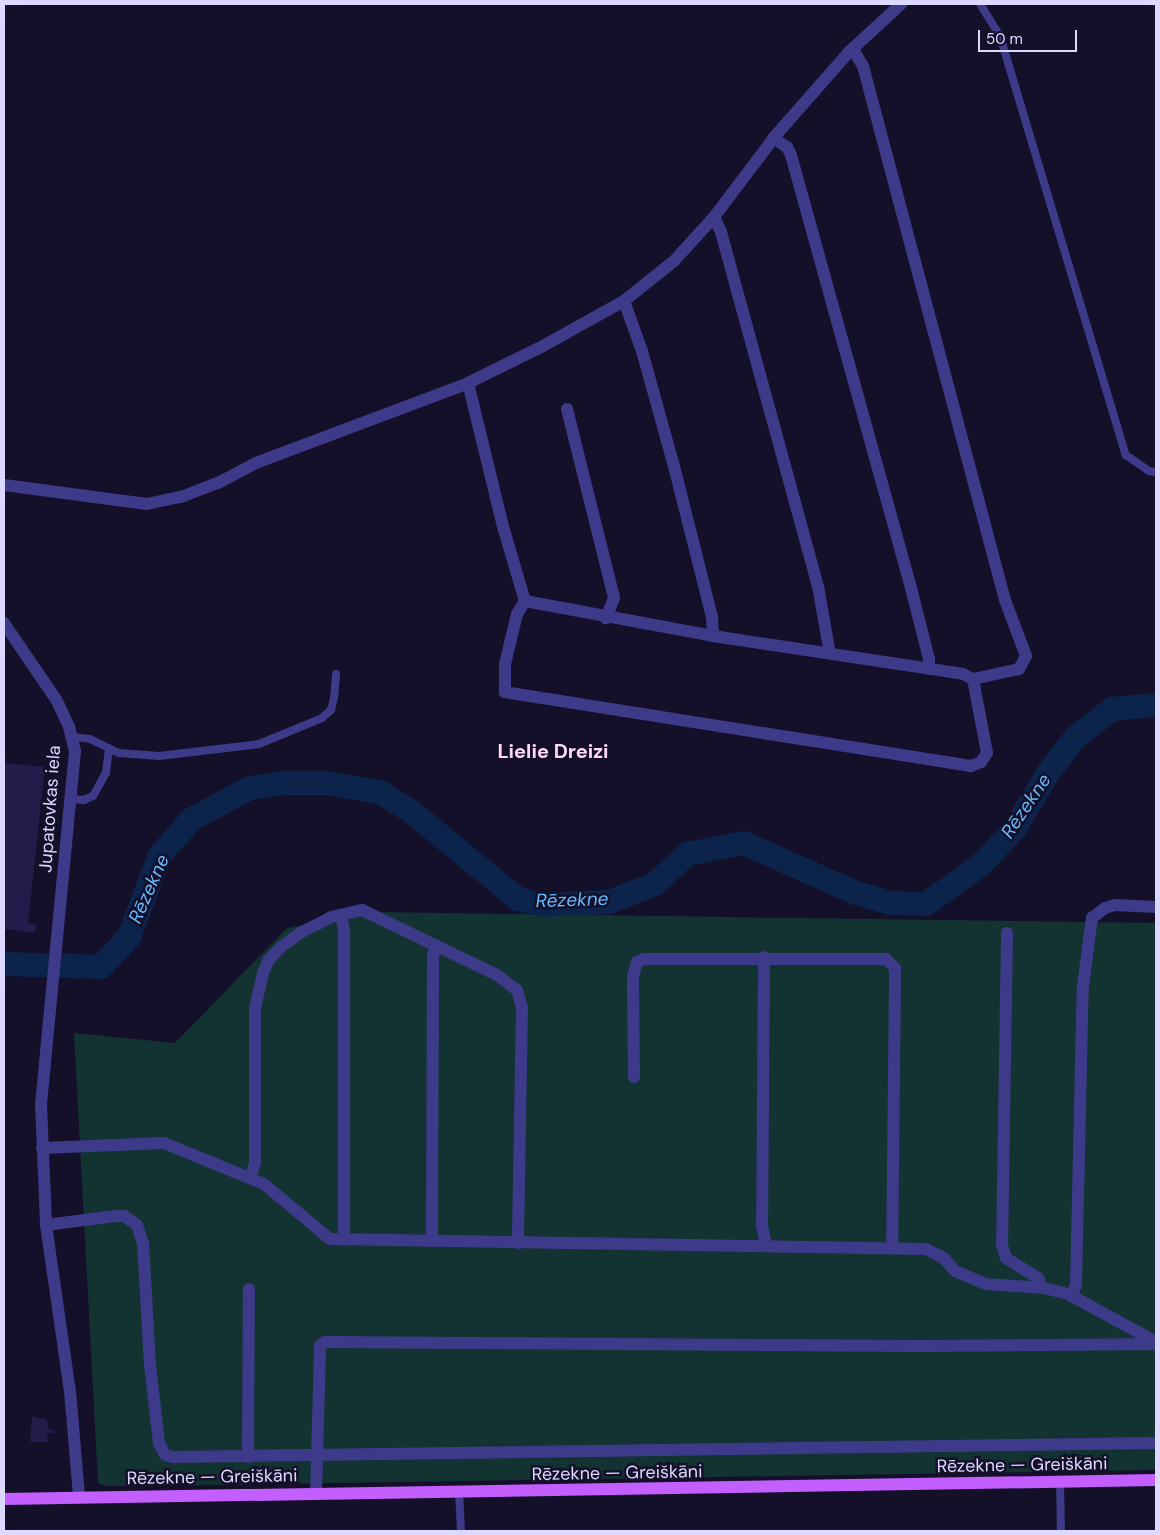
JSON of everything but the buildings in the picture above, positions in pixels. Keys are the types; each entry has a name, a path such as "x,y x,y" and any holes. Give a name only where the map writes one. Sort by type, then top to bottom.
{"main road":[{"name":"Rēzekne — Greiškāni","path":"4,1499 1156,1480"}],"street":[{"path":"4,485 147,504 181,497 218,484 256,463 468,383 624,301 674,261 714,217 773,138 853,49 901,4"},
{"path":"525,601 606,618 713,636 962,674 973,679 1019,669 1026,656 1005,600 863,66 853,49"},
{"path":"773,138 787,147 791,155 910,584 930,659 929,669"},
{"path":"714,217 722,232 818,586 830,654"},
{"path":"624,301 642,351 674,466 712,617 713,636"},
{"path":"468,383 502,523 525,601 517,614 505,664 505,692 971,766 981,762 987,753 973,679"},
{"path":"567,409 614,598 606,618"},
{"name":"Jupatovkas iela","path":"4,623 53,694 72,736 75,751 72,799 41,1104 46,1225 70,1391 79,1497"},
{"path":"1072,1297 1076,1284 1083,986 1092,918 1105,908 1115,905 1156,907"},
{"path":"250,1178 255,1163 255,1008 263,973 268,961 281,947 302,932 341,915 362,910 436,945 511,984 521,998 518,1243"},
{"path":"341,915 344,930 344,1240"},
{"path":"1007,933 1002,1245 1006,1258 1038,1278 1042,1288"},
{"path":"432,1241 433,956 436,945"},
{"path":"634,1077 633,976 637,962 656,957 886,959 895,968 892,1247"},
{"path":"764,957 762,1226 766,1245"},
{"path":"42,1148 164,1143 264,1184 316,1230 330,1239 926,1249 944,1258 955,1271 986,1284 1042,1288 1072,1297 1156,1343"},
{"path":"46,1225 115,1216 124,1216 137,1225 143,1243 150,1365 161,1450 173,1457 1156,1443"},
{"path":"248,1457 249,1289"},
{"path":"316,1493 320,1346 324,1342 900,1346 1156,1343"}],"lane":[{"path":"980,4 1000,36 1126,455 1149,471 1156,472"},
{"path":"72,736 90,739 109,750 159,756 259,744 322,718 331,710 336,674"},
{"path":"72,799 84,800 97,791 106,773 109,750"},
{"path":"1060,1481 1061,1531"},
{"path":"459,1492 462,1531"}],"green space":[{"path":"375,912 1156,923 1156,1470 150,1486 107,1486 98,1483 74,1033 175,1043 287,928"}],"waterway":[{"name":"Rēzekne","path":"4,964 101,967 129,937 160,855 192,819 250,788 287,783 325,783 380,792 413,813 518,899 543,905 609,902 655,884 687,854 744,843 856,893 891,903 926,904 981,865 1015,828 1048,773 1075,738 1112,709 1156,705"}],"district":[{"name":"Lielie Dreizi","path":"553,751"}]}
